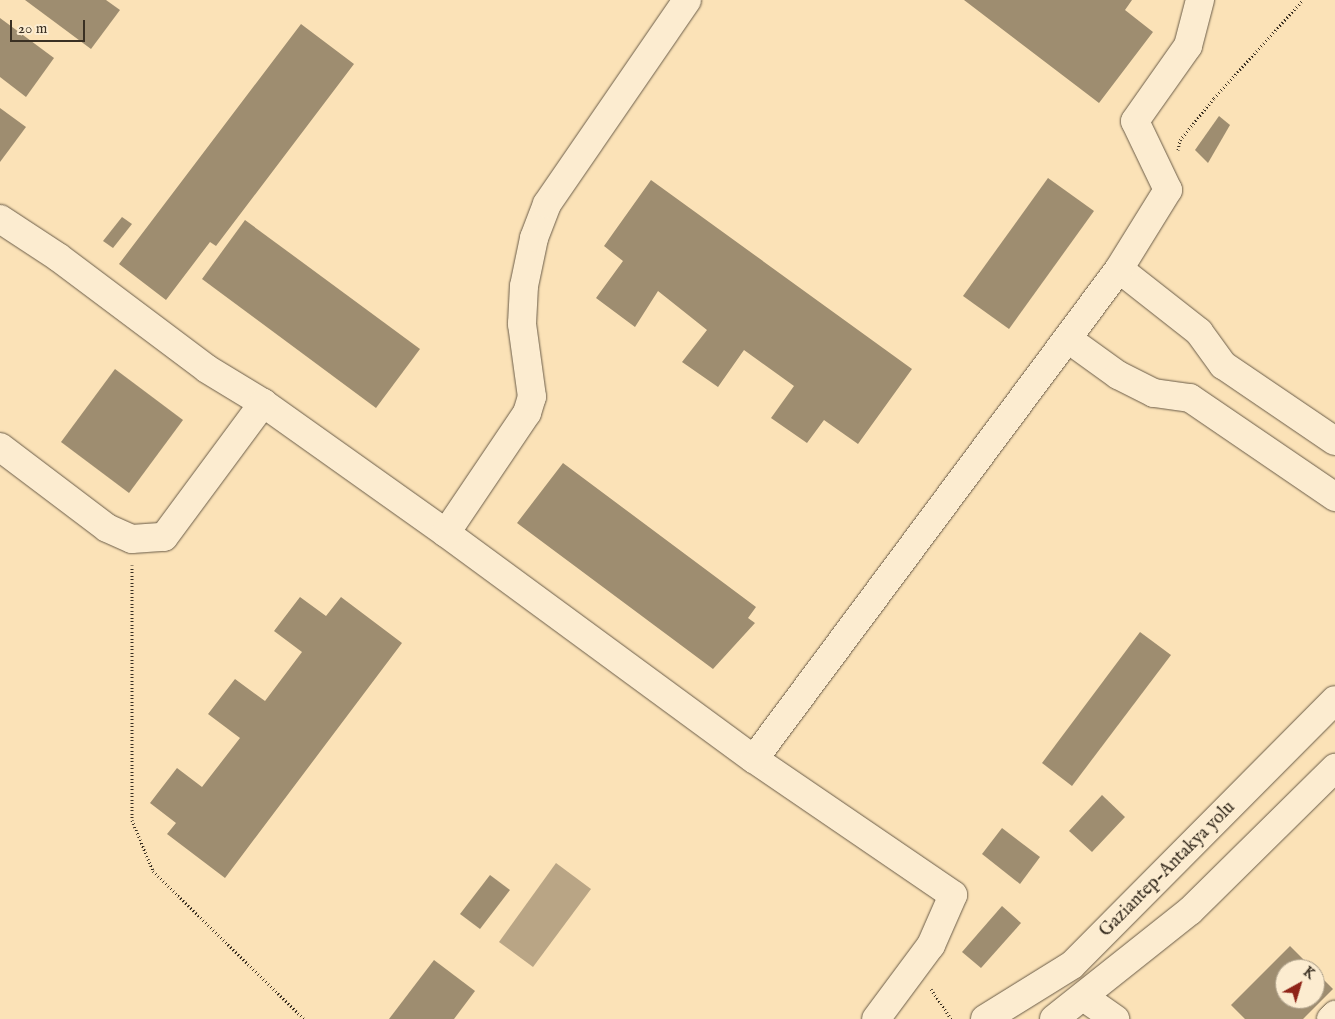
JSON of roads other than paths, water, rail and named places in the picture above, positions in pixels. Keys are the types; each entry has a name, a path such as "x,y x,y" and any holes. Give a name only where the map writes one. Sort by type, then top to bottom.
{"street":[{"path":"446,533 527,413 532,396 522,324 524,286 534,238 547,204 687,0"},
{"path":"754,759 1120,269 1168,190 1135,121 1188,46 1200,0"},
{"path":"0,219 58,256 206,369 263,403 446,533 754,759 953,895 930,945 876,1019"},
{"path":"1120,269 1199,332 1223,365 1335,441"},
{"path":"1068,339 1118,375 1154,393 1190,398 1335,497"},
{"path":"0,447 108,528 132,539 164,537 263,403"},
{"name":"Gaziantep-Antakya yolu","path":"985,1019 1072,965 1335,700"},
{"path":"1054,1019 1086,998 1190,911 1335,768"},
{"path":"1086,998 1115,1019"},
{"path":"1331,1019 1335,1015"}]}
